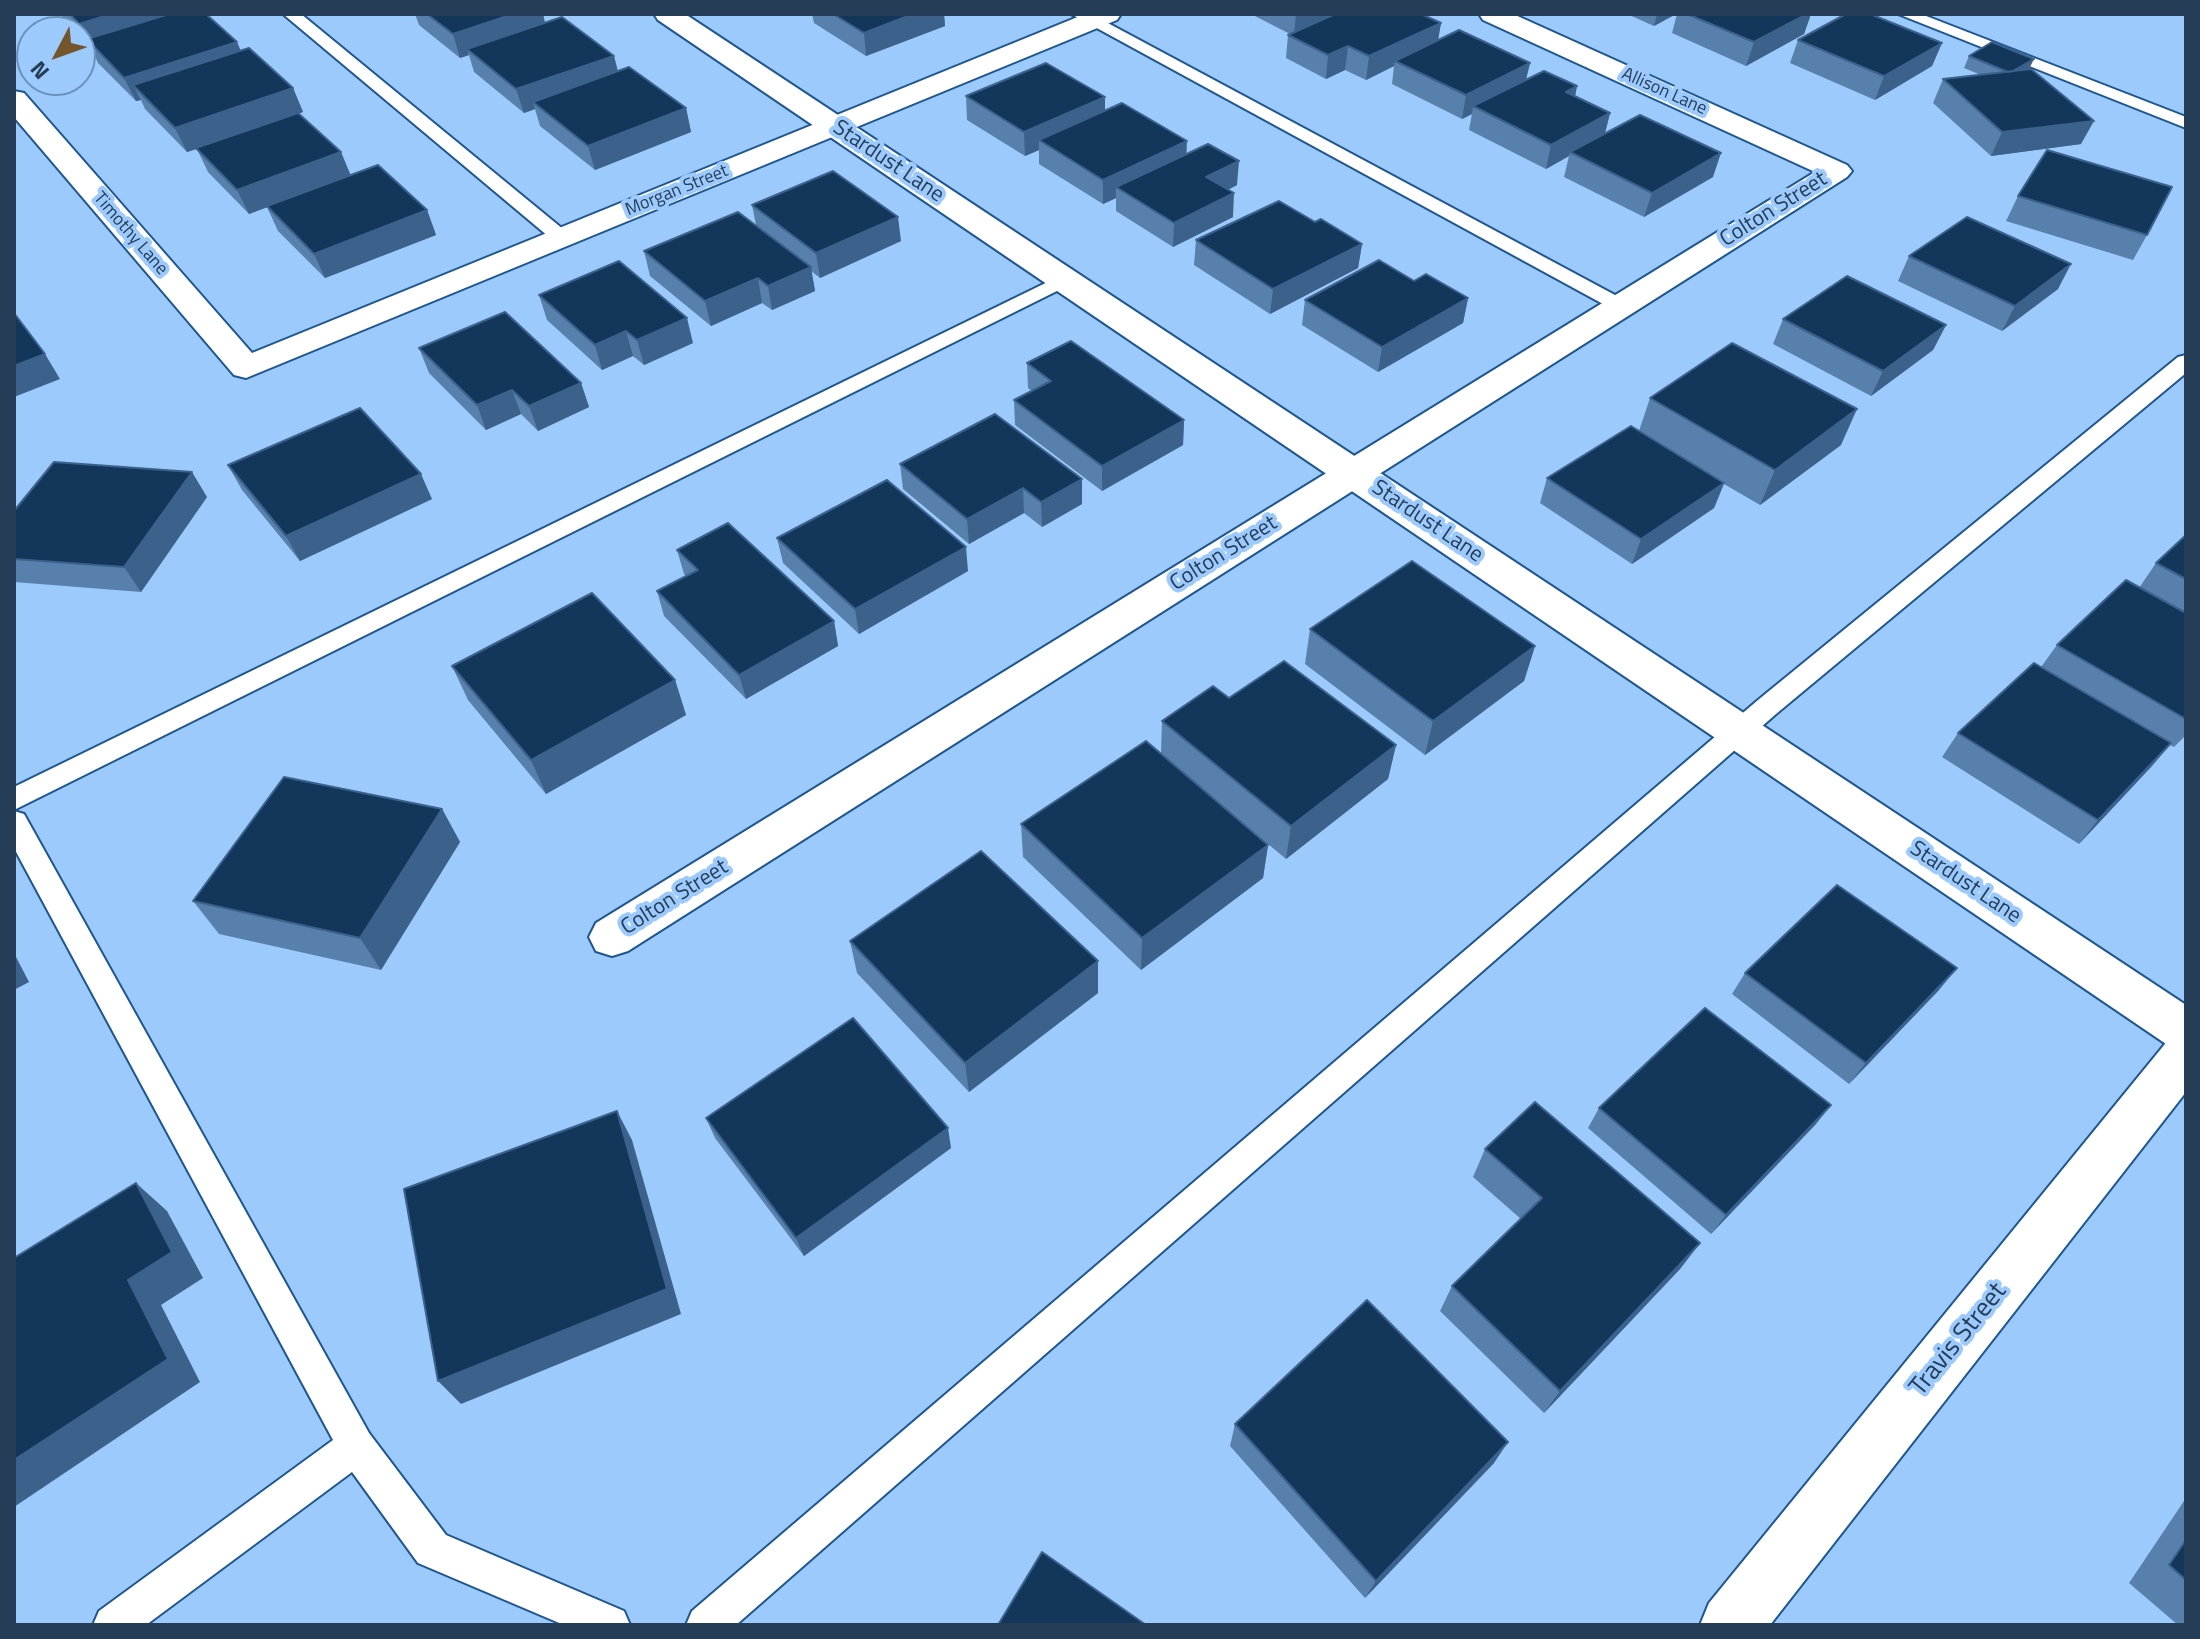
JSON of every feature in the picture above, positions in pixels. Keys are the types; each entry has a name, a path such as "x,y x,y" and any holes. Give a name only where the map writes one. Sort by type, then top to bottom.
{"street":[{"name":"Stardust Lane","path":"667,14 2186,1031"},
{"name":"Allison Lane","path":"1492,14 1837,171"},
{"name":"Morgan Street","path":"246,368 835,126 1093,16"},
{"name":"Timothy Lane","path":"14,99 246,368"},
{"name":"Colton Street","path":"612,937 1837,171"},
{"name":"Travis Street","path":"1731,1625 2186,1054"}],"lane":[{"path":"291,14 562,238"},
{"path":"1906,14 2186,123"},
{"path":"1093,16 1621,306"},
{"path":"14,799 1064,280"},
{"path":"706,1625 1739,731 2186,362"},
{"path":"14,822 356,1446 432,1549 610,1625"},
{"path":"113,1625 356,1446"}],"building":[{"path":"70,14 111,14 96,19 96,16"},
{"path":"169,14 206,14 237,42 124,78 96,48 96,36"},
{"path":"427,14 513,14 453,34"},
{"path":"833,14 913,14 864,33"},
{"path":"1335,14 1421,14 1441,23 1369,56 1348,46 1328,55 1288,35"},
{"path":"1687,14 1807,14 1754,42"},
{"path":"1846,14 1870,14 1942,43 1884,76 1798,40"},
{"path":"562,17 614,56 516,89 467,49"},
{"path":"1459,30 1530,63 1466,95 1395,61"},
{"path":"1992,42 2034,59 2008,72 1969,56"},
{"path":"249,48 293,88 175,128 133,85"},
{"path":"1046,63 1105,97 1024,132 966,96"},
{"path":"629,67 686,108 588,146 533,102"},
{"path":"2031,69 2094,121 2002,132 1943,79"},
{"path":"1544,71 1577,86 1566,92 1610,113 1551,145 1473,106"},
{"path":"1122,103 1187,141 1103,180 1039,140"},
{"path":"298,113 341,152 237,190 196,148"},
{"path":"1640,115 1721,153 1652,193 1570,152"},
{"path":"1208,144 1239,161 1206,177 1234,193 1174,223 1116,187"},
{"path":"2047,150 2172,187 2147,235 2018,196"},
{"path":"378,165 427,210 314,254 267,206"},
{"path":"833,171 898,217 816,253 752,205"},
{"path":"1279,201 1315,222 1321,219 1362,244 1273,289 1196,240"},
{"path":"738,212 811,267 768,286 758,278 705,301 644,251"},
{"path":"1967,217 2071,264 2015,306 1909,256"},
{"path":"1379,260 1414,281 1426,274 1468,298 1382,347 1305,300"},
{"path":"619,261 687,318 637,340 626,331 595,345 539,295"},
{"path":"1847,276 1946,325 1883,371 1783,319"},
{"path":"505,312 581,383 529,406 512,390 477,405 419,348"},
{"path":"14,313 45,354 14,366"},
{"path":"1071,341 1184,420 1102,466 1014,400 1051,381 1027,363"},
{"path":"1732,343 1857,409 1775,470 1650,398"},
{"path":"360,408 421,474 286,536 228,465"},
{"path":"995,414 1082,479 1041,502 1023,488 967,519 900,464"},
{"path":"1631,426 1724,483 1641,539 1547,478"},
{"path":"54,462 192,472 124,567 14,559 14,511"},
{"path":"887,480 966,547 855,609 777,538"},
{"path":"728,523 834,621 739,675 657,591 698,570 677,550"},
{"path":"2186,535 2186,579 2156,563"},
{"path":"1412,561 1535,646 1433,721 1310,629"},
{"path":"2126,580 2186,613 2186,719 2057,645"},
{"path":"592,593 675,680 531,760 452,666"},
{"path":"1284,661 1396,745 1291,826 1162,721 1213,686 1229,698"},
{"path":"2034,663 2171,743 2098,820 1958,733"},
{"path":"1146,741 1268,845 1142,938 1021,824"},
{"path":"284,777 442,809 360,938 193,901"},
{"path":"981,851 1098,961 965,1063 850,941"},
{"path":"1837,885 1957,968 1866,1063 1745,973"},
{"path":"1705,1008 1831,1105 1726,1215 1599,1108"},
{"path":"853,1018 948,1128 796,1238 706,1118"},
{"path":"1535,1102 1700,1243 1560,1391 1452,1286 1542,1198 1485,1149"},
{"path":"617,1111 667,1289 438,1381 404,1189"},
{"path":"136,1183 172,1252 128,1280 168,1359 14,1460 14,1258"},
{"path":"1367,1300 1508,1442 1376,1581 1235,1424"},
{"path":"2186,1540 2186,1580 2169,1565"},
{"path":"1042,1552 1146,1625 998,1625"}]}
